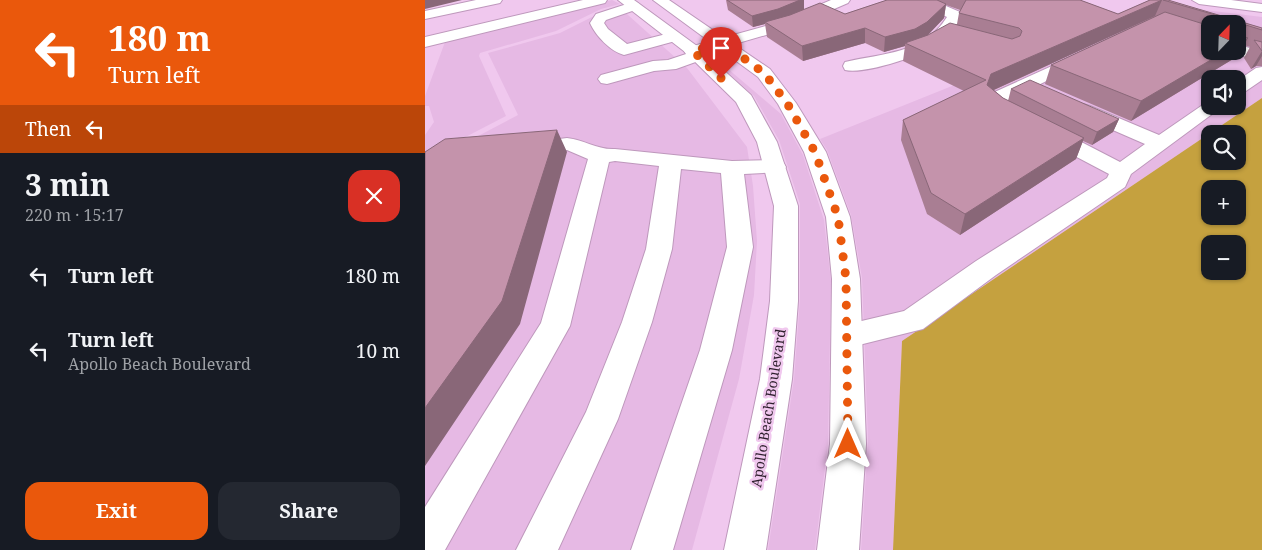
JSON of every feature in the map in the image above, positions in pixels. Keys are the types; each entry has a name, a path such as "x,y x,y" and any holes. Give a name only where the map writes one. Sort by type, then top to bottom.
{"main road":[{"path":"425,16 495,0"},
{"path":"425,42 600,0"},
{"path":"660,0 764,73 787,103 815,152 838,217 846,279 848,444 837,550"},
{"path":"629,3 601,17 597,23 603,32 624,50 688,48 723,43 785,25 843,0"},
{"path":"851,66 898,56 933,42 944,33 955,14 932,4 907,0"},
{"path":"1199,0 1262,8"},
{"name":"Apollo Beach Boulevard","path":"629,3 688,48 744,99 767,142 786,206 784,301 776,379 745,550"},
{"path":"944,33 963,38"},
{"path":"607,80 653,66 670,65 688,48"},
{"path":"1094,52 1035,88 995,99 994,104 1121,171"},
{"path":"1246,52 1262,57"},
{"path":"1246,83 1262,72"},
{"path":"1070,104 1160,143"},
{"path":"847,336 912,321 987,268 1117,182 1121,171 1201,114"},
{"path":"510,149 567,144 600,156 615,155 732,168 775,168"},
{"path":"425,545 555,326 600,156"},
{"path":"537,550 601,418 637,322 659,249 671,161"},
{"path":"651,550 715,350 740,247 732,168"}],"shaded area":[{"path":"612,0 620,4 601,9 556,31 480,53 479,56 506,116 425,158 425,135 434,122 429,106 425,106 425,96 445,42"},
{"path":"1156,4 1246,15 1201,15 1201,60 1246,60 1246,15 1262,17 1262,98 1246,109 1246,70 1201,70 1201,115 1237,115 1222,125 1201,125 1201,139 902,341 893,550 861,550 868,442 862,278 851,215 827,150 820,139"},
{"path":"618,6 687,68 747,147 753,186 757,241 754,295 739,379 692,550 425,550 425,164 518,115 488,53 560,33"},
{"path":"707,51 781,114 803,155 824,220 831,281 828,444 815,550 768,550 794,379 800,299 800,204 779,140 754,96 705,52"},
{"path":"1262,98 1262,550 893,550 902,341 1201,139 1201,170 1246,170 1246,125 1222,125 1237,115 1246,115 1246,109"}],"building":[{"path":"727,0 800,0 778,9 752,16"},
{"path":"887,0 937,0 946,4 927,22 915,29 885,37 865,28 802,46 765,22 790,15 820,3 845,14"},
{"path":"966,0 1080,0 1118,14 1150,0 1162,0 991,74 987,85 1003,98 1084,138 965,214 931,193 903,120 986,80 905,43 928,35 950,23 1012,39 1020,36 1022,31 1019,28 959,13"},
{"path":"1163,0 1218,15 1216,15"},
{"path":"1165,12 1201,23 1201,60 1211,60 1141,101 1051,65"},
{"path":"1246,23 1262,28 1262,30 1246,25"},
{"path":"1254,40 1262,42 1262,51"},
{"path":"1030,80 1119,119 1097,132 1011,89"},
{"path":"557,130 502,301 425,408 425,152 445,139"}],"route":[{"path":"721,78 693,51 723,43 764,73 787,103 815,152 838,217 846,279 848,444"}]}
